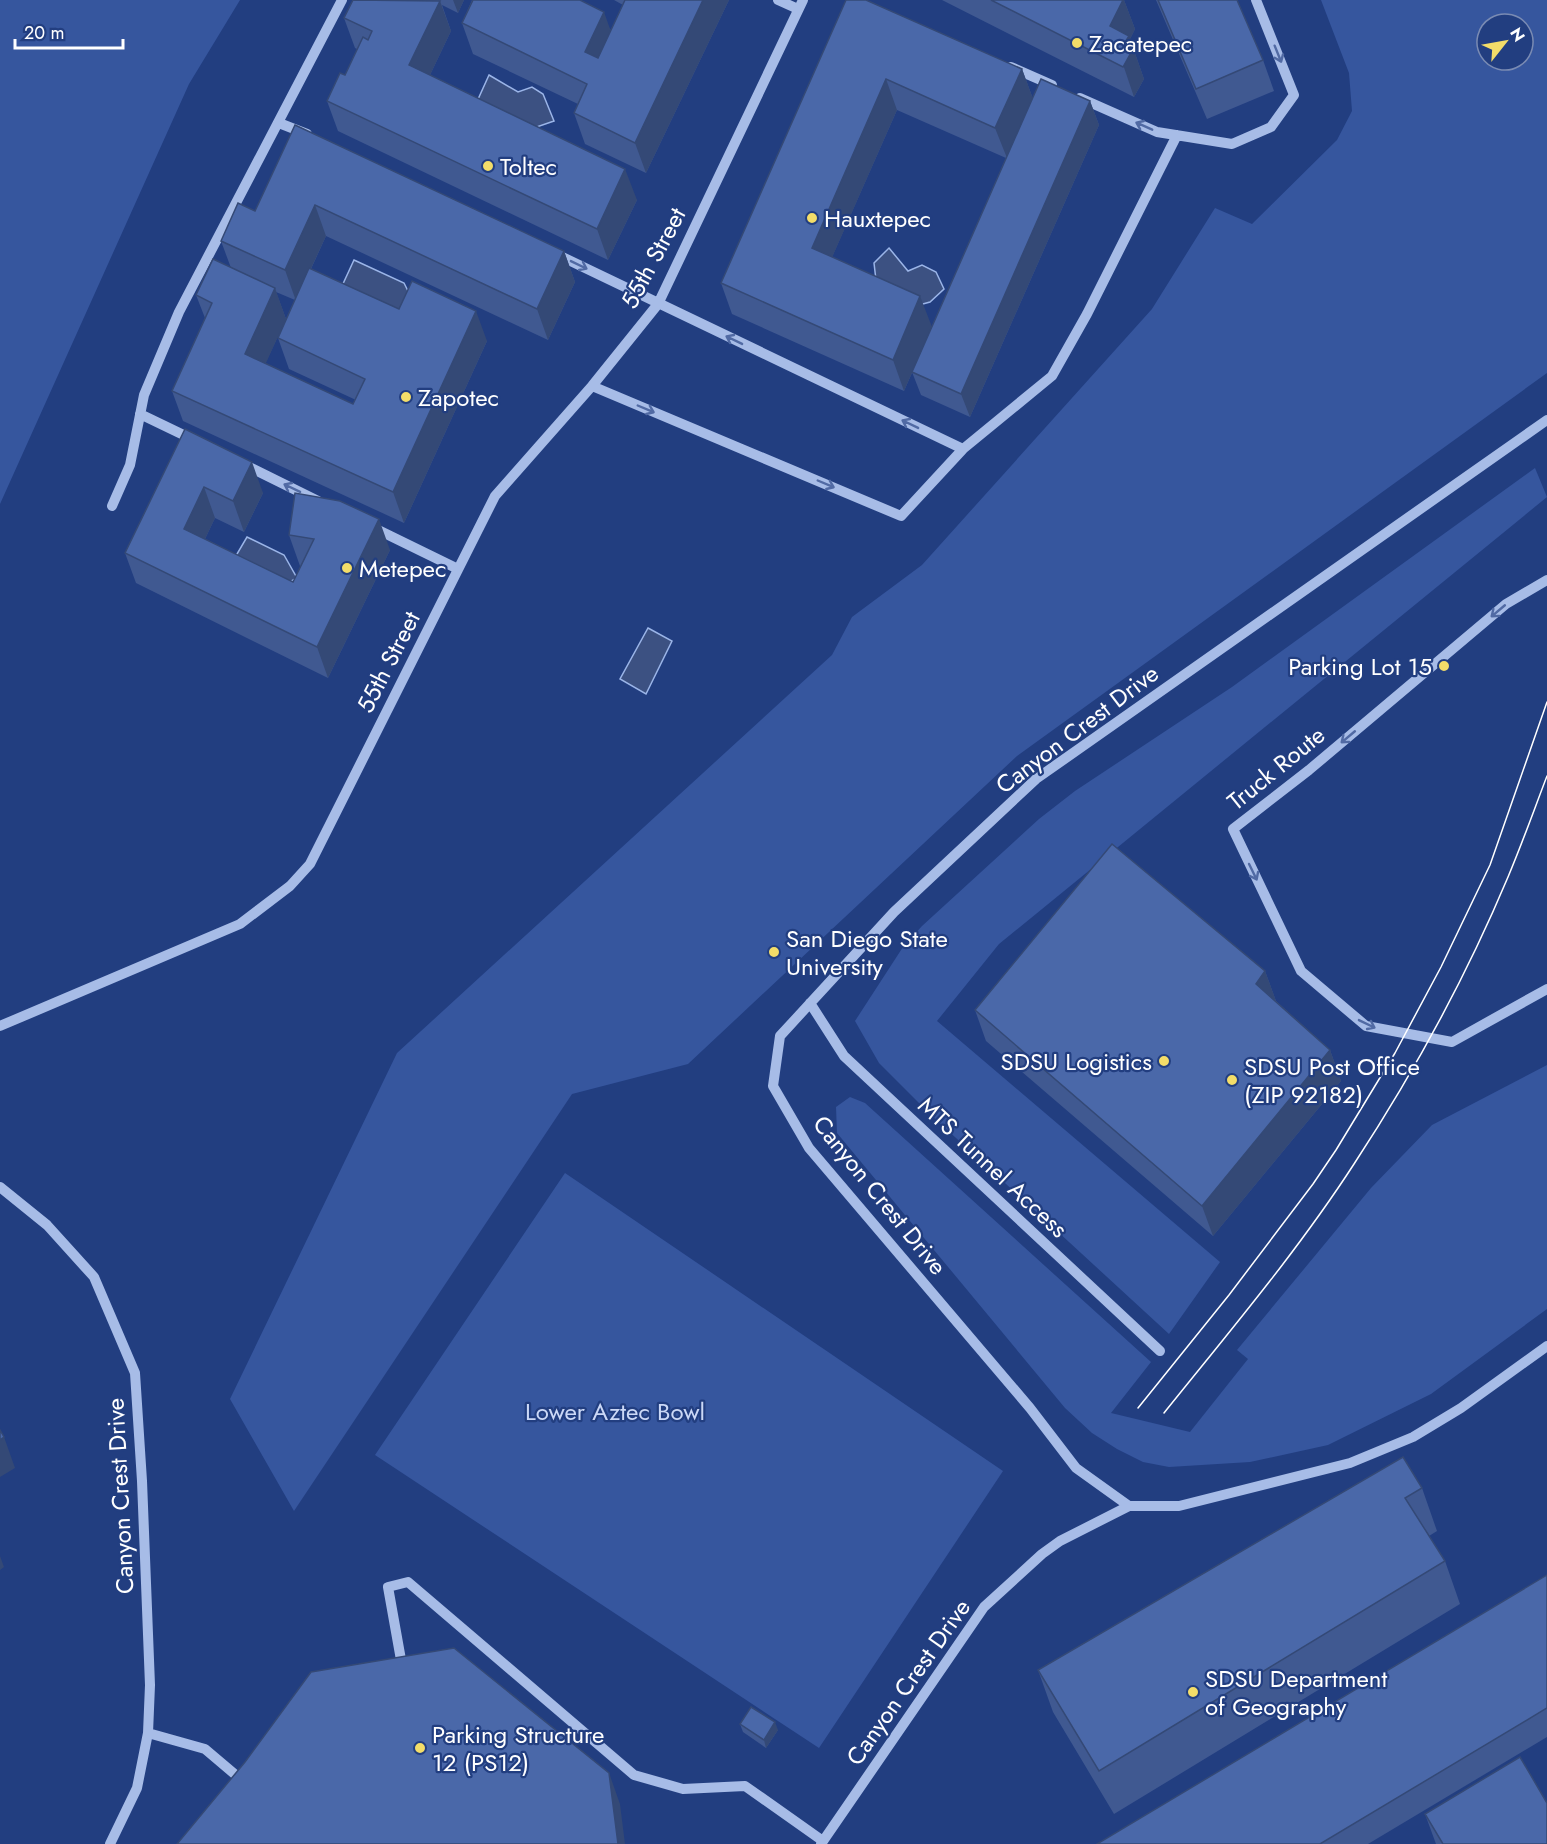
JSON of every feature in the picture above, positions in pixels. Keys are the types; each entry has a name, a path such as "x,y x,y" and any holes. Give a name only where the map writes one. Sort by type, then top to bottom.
{"street":[{"path":"112,506 130,465 144,395 179,312 342,0"},
{"path":"778,0 801,5"},
{"path":"1070,93 1157,132 1232,144 1271,128 1294,96 1256,0"},
{"name":"55th Street","path":"0,1026 240,924 290,886 310,864 495,496 592,386 658,304 801,5"},
{"path":"1005,64 1059,88"},
{"path":"279,123 320,140"},
{"path":"592,386 901,516 963,449 1052,376 1087,314 1177,135"},
{"path":"542,247 963,449"},
{"path":"140,414 204,445"},
{"name":"Canyon Crest Drive","path":"822,1843 984,1607 1042,1554 1060,1541 1130,1506 1076,1468 1030,1408 809,1148 773,1086 780,1036 894,912 1036,779 1547,420"},
{"path":"236,461 331,507"},
{"path":"363,523 458,569"},
{"name":"Truck Route","path":"1547,580 1506,604 1309,770 1233,830 1302,971 1366,1026 1452,1042 1547,989"},
{"name":"MTS Tunnel Access","path":"810,1004 844,1056 1160,1351"},
{"name":"Canyon Crest Drive","path":"0,1187 47,1225 94,1276 135,1373 142,1481 150,1685 148,1733 137,1788 110,1844"},
{"path":"1130,1506 1179,1506 1350,1463 1413,1437 1461,1408 1547,1346"},
{"path":"405,1681 388,1587 408,1582 634,1775 683,1790 745,1786 822,1843"},
{"path":"148,1733 205,1749 252,1789"}],"green space":[{"path":"0,0 240,0 189,84 0,504"},
{"path":"1321,0 1547,0 1547,373 1017,756 688,1064 572,1094 294,1511 230,1399 397,1053 832,655 852,617 922,565 1152,309 1215,208 1252,224 1337,140 1352,111 1349,73"},
{"path":"1535,468 1547,497 999,944 937,1021 1220,1262 1169,1334 931,1115 879,1063 855,1021 903,947 922,926 1039,819 1075,791 1232,687"},
{"path":"1547,1065 1547,1309 1431,1394 1328,1445 1250,1462 1169,1467 1143,1462 1092,1433 1065,1408 837,1133 836,1107 850,1097 865,1103 1151,1362 1111,1413 1190,1432 1248,1359 1237,1350 1371,1188 1432,1125"},
{"name":"Lower Aztec Bowl","path":"565,1173 1003,1471 819,1748 375,1455"}],"shaded area":[{"path":"489,75 518,92 532,87 543,94 554,121 528,130 475,106"},
{"path":"889,248 908,271 922,265 936,272 944,289 930,302 912,307 876,280 874,263"},
{"path":"354,260 404,283 410,295 421,302 388,318 342,286"},
{"path":"247,537 284,555 297,578 275,590 234,559"},
{"path":"648,628 672,641 646,694 620,679"}],"building":[{"name":"Toltec","path":"353,0 440,1 409,65 625,169 597,229 327,101 340,73 345,75 363,37 368,40 372,31 344,18"},
{"name":"Toltec","path":"473,0 580,0 604,12 585,52 598,58 625,0 703,0 635,143 574,113 587,84 462,23"},
{"name":"Hauxtepec","path":"846,0 866,0 1022,69 995,128 886,79 812,248 920,296 893,360 721,283"},
{"path":"991,0 1123,0 1110,26 1129,36 1124,44 1133,49 1123,67"},
{"name":"Zacatepec","path":"1158,0 1237,0 1263,60 1196,89"},
{"name":"Hauxtepec","path":"1041,79 1090,101 961,394 912,372"},
{"path":"295,125 564,251 537,309 315,205 285,270 221,241 238,203 255,211"},
{"name":"Zapotec","path":"213,259 275,288 245,354 353,404 365,379 278,338 309,268 399,309 412,281 476,311 393,492 172,391 212,303 196,295"},
{"path":"185,429 252,462 233,501 204,487 184,529 293,582 314,539 289,535 295,493 340,501 379,519 317,647 125,553"},
{"name":"SDSU Logistics","path":"1112,844 1265,971 1256,984 1330,1050 1202,1206 975,1010"},
{"path":"1403,1457 1422,1488 1405,1498 1445,1561 1099,1771 1038,1670"},
{"path":"1547,1575 1547,1708 1320,1844 1097,1844"},
{"name":"Parking Structure 12 (PS12)","path":"454,1648 609,1773 618,1844 177,1844 245,1762 311,1672"},
{"path":"751,1707 775,1722 764,1740 740,1724"},
{"path":"1520,1757 1547,1803 1547,1844 1443,1844 1425,1814"}],"tram line":[{"path":"1138,1408 1229,1295 1313,1184 1395,1053 1441,967 1490,865 1547,702"},
{"path":"1164,1413 1309,1229 1354,1164 1397,1095 1475,951 1513,865 1547,776"}],"place":[{"name":"Zacatepec","path":"1077,43"},
{"name":"Toltec","path":"488,166"},
{"name":"Hauxtepec","path":"812,218"},
{"name":"Zapotec","path":"406,397"},
{"name":"Metepec","path":"347,568"},
{"name":"Parking Lot 15","path":"1444,666"},
{"name":"San Diego State University","path":"774,952"},
{"name":"SDSU Logistics","path":"1164,1061"},
{"name":"SDSU Post Office (ZIP 92182)","path":"1232,1080"},
{"name":"SDSU Department of Geography","path":"1193,1692"},
{"name":"Parking Structure 12 (PS12)","path":"420,1748"}]}
